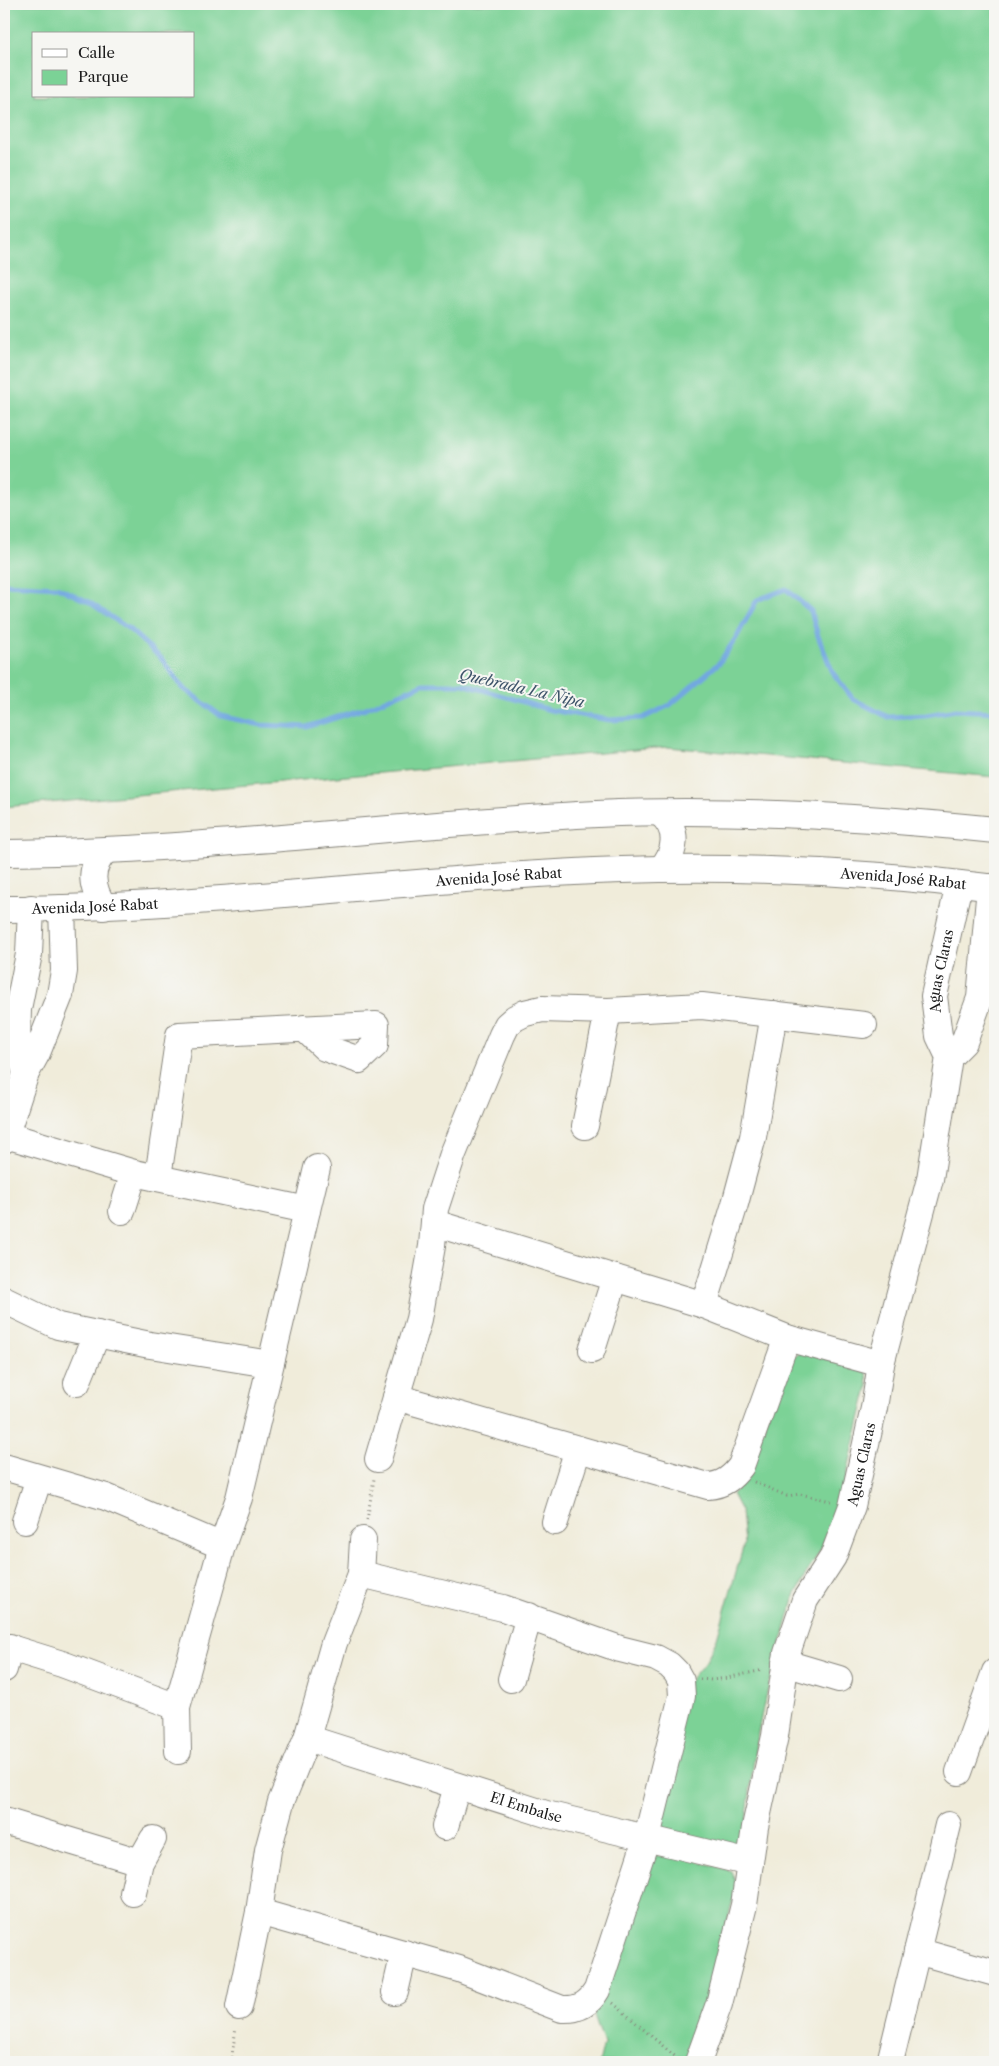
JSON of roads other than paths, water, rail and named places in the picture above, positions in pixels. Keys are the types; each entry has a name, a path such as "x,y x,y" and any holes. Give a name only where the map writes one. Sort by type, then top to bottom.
{"street":[{"path":"4,852 106,850 555,817 660,813 713,812 855,817 995,830"},
{"path":"660,813 671,825 675,840 670,856 661,869"},
{"path":"104,907 93,880 97,861 106,850"},
{"name":"Avenida José Rabat","path":"4,909 104,907 525,875 661,869 870,875 993,887"},
{"name":"Aguas Claras","path":"950,1057 939,1036 934,996 960,884"},
{"name":"Aguas Claras","path":"698,2062 719,2004 744,1905 755,1827 775,1736 785,1663 805,1600 833,1557 852,1506 874,1408 881,1364 930,1179 950,1057 964,1042 980,998 993,887"},
{"path":"26,1073 17,1043 18,1009 29,954 31,908"},
{"path":"62,908 64,971 60,995 47,1030 26,1073 5,1137 146,1175 307,1210"},
{"path":"378,1459 419,1319 435,1209 453,1154 507,1025 524,1012 542,1009 608,1012 702,1006 864,1025"},
{"path":"585,1126 608,1012"},
{"path":"704,1305 753,1137 774,1014"},
{"path":"122,1211 146,1175 179,1035 304,1028"},
{"path":"178,1751 177,1708 222,1546 239,1498 317,1168"},
{"path":"434,1223 704,1305 787,1338 881,1364"},
{"path":"592,1350 615,1278"},
{"path":"4,1300 58,1326 150,1345 270,1364"},
{"path":"77,1383 97,1334"},
{"path":"396,1397 708,1486 719,1485 735,1474 741,1466 787,1338"},
{"path":"555,1522 578,1449"},
{"path":"4,1467 106,1497 222,1546"},
{"path":"25,1521 39,1478"},
{"path":"239,2008 259,1912 268,1850 282,1802 307,1738 334,1643 361,1574 363,1540"},
{"path":"259,1912 459,1969 562,2009 580,2007 590,2000 597,1990 647,1837 679,1709 682,1688 681,1681 669,1665 656,1658 620,1648 503,1608 361,1574"},
{"path":"512,1679 529,1616"},
{"path":"6,1654 62,1664 177,1708"},
{"path":"785,1663 840,1679"},
{"path":"959,1772 995,1672"},
{"name":"El Embalse","path":"307,1738 546,1814 750,1863"},
{"path":"445,1827 457,1787"},
{"path":"4,1821 140,1862"},
{"path":"890,2062 948,1825"},
{"path":"133,1893 140,1862 153,1839"},
{"path":"917,1950 995,1973"},
{"path":"394,1992 404,1953"}],"waterway":[{"name":"Quebrada La Ñipa","path":"4,584 57,587 89,602 129,629 161,658 183,688 221,716 261,725 307,727 366,708 423,684 463,684 550,710 610,720 643,718 670,705 719,663 736,638 757,600 786,589 811,611 818,636 833,673 853,699 888,717 926,715 956,710 995,712"}]}
